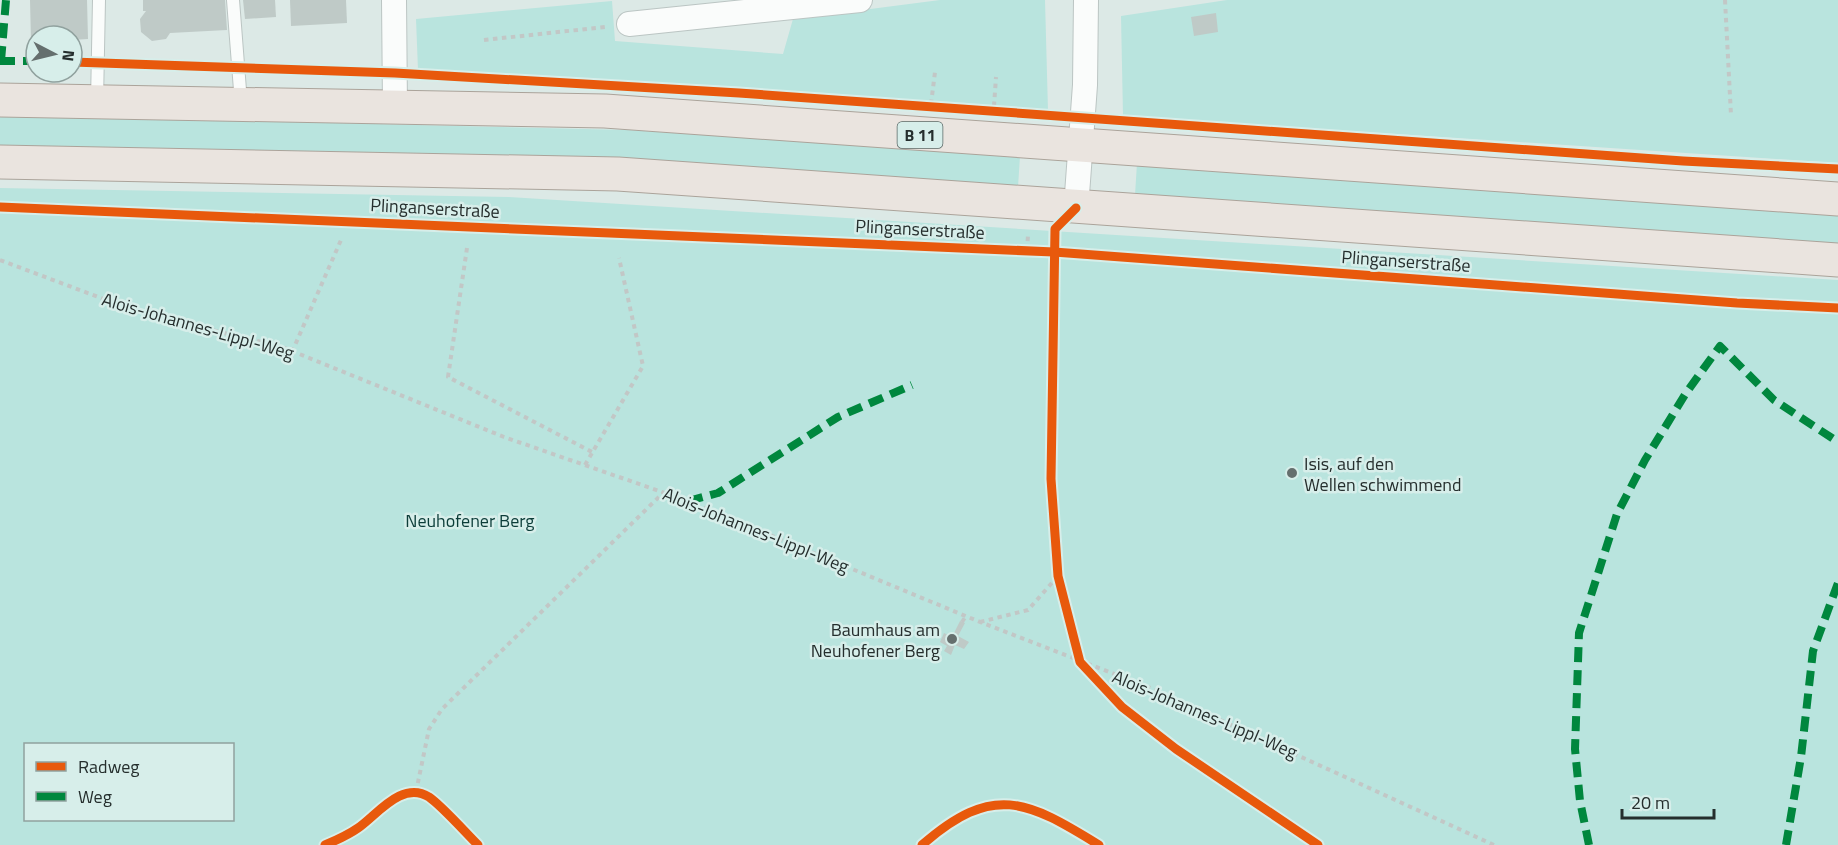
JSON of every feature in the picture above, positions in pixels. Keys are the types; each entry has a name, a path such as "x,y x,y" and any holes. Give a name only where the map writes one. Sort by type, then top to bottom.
{"main road":[{"name":"B 11","path":"0,100 605,111 1838,199"},
{"name":"Plinganserstraße","path":"0,162 618,174 1838,260"}],"street":[{"path":"394,0 396,106"},
{"path":"629,24 860,0"},
{"path":"1076,208 1085,85 1086,0"}],"lane":[{"path":"97,101 99,0"},
{"path":"233,0 241,104"}],"path":[{"path":"1725,0 1731,115"},
{"path":"484,39 629,24"},
{"path":"935,72 926,107 942,108"},
{"path":"994,112 996,77"},
{"path":"984,111 1004,113"},
{"path":"292,352 341,240"},
{"path":"467,248 448,377 594,453"},
{"path":"1015,250 1036,251"},
{"path":"585,465 643,366 619,258"},
{"path":"416,792 429,729 442,709 664,492"},
{"path":"980,622 1028,610 1058,576"},
{"path":"962,622 966,616"}],"green space":[{"path":"940,0 1045,0 1048,111 739,87 418,70 416,19 612,1 615,41 783,54 793,19"},
{"path":"1227,0 1838,0 1838,163 1123,116 1121,16"},
{"path":"0,115 628,130 1020,156 1018,187 627,160 0,145"},
{"path":"1137,163 1838,212 1838,244 1135,195"},
{"name":"Neuhofener Berg","path":"0,188 509,197 1838,280 1838,845 0,845"}],"building":[{"path":"30,0 87,0 88,39 84,39 84,24 31,24"},
{"path":"143,0 225,0 227,30 170,33 166,39 152,41 141,32 140,19 146,11 143,11"},
{"path":"243,0 275,0 276,17 245,19"},
{"path":"290,0 346,0 347,23 291,26"},
{"path":"1216,13 1218,32 1194,36 1191,17"},
{"name":"Baumhaus am Neuhofener Berg","path":"960,621 965,623 958,636 969,642 964,649 955,645 951,655 944,651 947,646 940,642 944,633 952,637"}],"marked path":[{"path":"1,61 6,0"},
{"path":"0,61 24,61"},
{"path":"1589,845 1580,801 1575,749 1579,633 1617,514 1645,460 1686,393 1720,346 1774,400 1838,442"},
{"path":"688,501 718,493 838,417 912,385"},
{"path":"1786,845 1801,757 1813,651 1838,583"}],"cycle path":[{"path":"84,62 395,73 739,93 1683,161 1838,169"},
{"path":"0,207 1054,252 1737,303 1838,308"},
{"name":"Alois-Johannes-Lippl-Weg","path":"1076,208 1055,229 1051,479 1058,576 1080,662 1122,707 1176,749 1318,845"},
{"path":"325,845 354,831 390,801 409,793 419,793 429,797 478,845"},
{"path":"922,845 947,825 969,813 990,806 1010,805 1051,817 1099,845"}],"place":[{"name":"Isis, auf den Wellen schwimmend","path":"1292,473"},
{"name":"Baumhaus am Neuhofener Berg","path":"952,639"}]}
